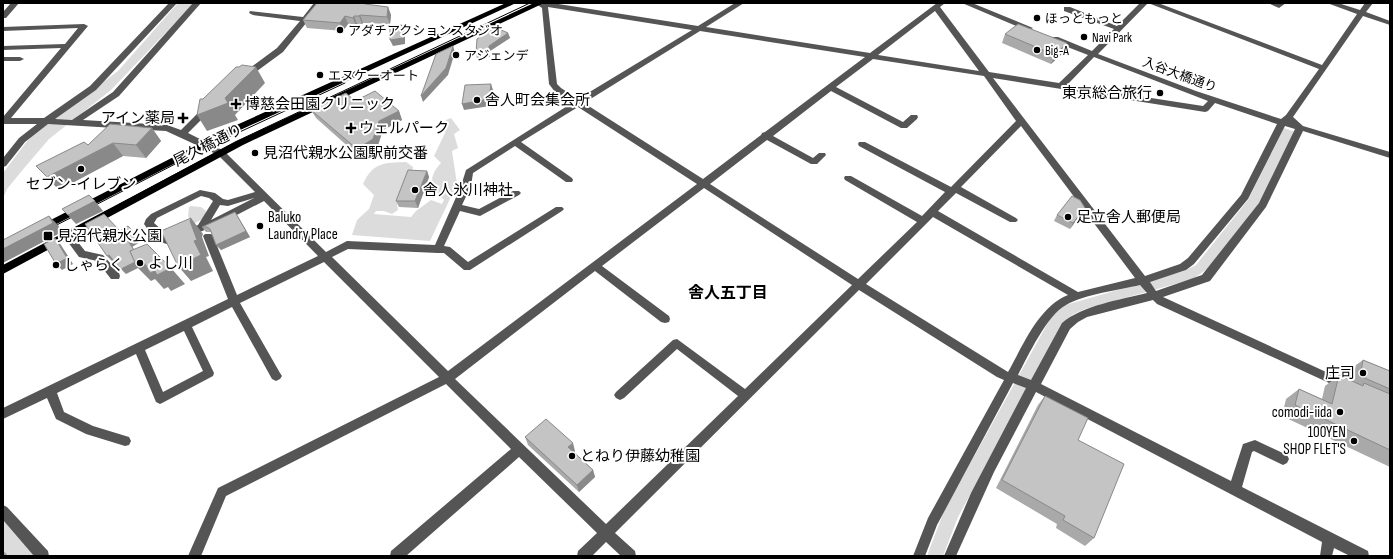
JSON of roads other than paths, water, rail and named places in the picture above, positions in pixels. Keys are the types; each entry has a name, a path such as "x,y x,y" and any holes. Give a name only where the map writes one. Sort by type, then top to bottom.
{"main road":[{"name":"尾久橋通り","path":"35,232 202,145 512,3"},
{"name":"尾久橋通り","path":"3,270 67,234 221,153 540,3"}],"street":[{"path":"3,164 22,140 92,88 173,3"},
{"path":"76,122 116,94 197,3"},
{"path":"239,80 280,50 318,3"},
{"path":"536,3 1206,108 1213,100"},
{"path":"540,3 545,7 554,84 558,90 858,284 1001,374 1044,390 1363,556"},
{"path":"438,249 466,186 469,172 740,3"},
{"name":"入谷大橋通り","path":"966,3 1092,54 1213,100 1286,120 1300,128 1390,155"},
{"path":"1061,86 1117,28 1144,3"},
{"path":"1152,3 1324,68"},
{"path":"1272,3 1279,6 1282,3"},
{"path":"1330,3 1390,24"},
{"path":"919,556 932,522 1010,378 1047,315 1062,302 1077,296 1143,280 1184,267 1191,261 1244,198 1286,120 1369,3"},
{"path":"3,8 13,5"},
{"path":"3,16 13,5"},
{"path":"194,556 222,492 448,378 765,135 938,5 1021,121 1154,295 1167,304 1354,389"},
{"path":"1067,9 1117,28"},
{"path":"252,13 305,19"},
{"path":"3,29 84,26 4,121"},
{"path":"3,48 67,46"},
{"path":"3,59 20,59"},
{"path":"829,87 904,126 914,117"},
{"path":"183,133 211,106"},
{"path":"4,121 76,122 167,128 183,133 202,145 221,153 519,449 630,556"},
{"path":"583,556 923,221 1021,121"},
{"path":"950,556 965,517 1066,326 1074,319 1084,314 1199,282 1206,278 1263,205 1300,128"},
{"path":"765,135 814,162 822,154"},
{"path":"515,142 569,180"},
{"path":"862,144 1013,220"},
{"path":"848,178 923,221"},
{"path":"200,193 212,194 221,202 228,204 263,195 201,228 174,240 167,241 151,226 149,222 154,216 200,193"},
{"path":"457,206 480,213 516,193"},
{"path":"201,228 218,200"},
{"path":"3,414 347,245 447,250 467,267 559,209"},
{"path":"932,212 1077,296"},
{"path":"67,234 82,254 100,258 115,276"},
{"path":"208,236 234,301 276,376"},
{"path":"595,266 665,319"},
{"path":"139,348 160,399 209,373 186,324"},
{"path":"620,394 677,343 745,395"},
{"path":"50,391 60,415 90,430 125,441"},
{"path":"1235,490 1247,448 1256,445 1283,459"},
{"path":"396,556 519,449"},
{"path":"3,511 43,556"},
{"path":"1326,556 1329,539"}],"tram line":[{"path":"3,267 235,142 530,3"},
{"path":"47,230 216,143 345,83"}],"place":[{"name":"ほっともっと","path":"1037,18"},
{"name":"アダチアクションスタジオ","path":"340,30"},
{"name":"Navi Park","path":"1084,37"},
{"name":"Big-A","path":"1037,50"},
{"name":"アジェンデ","path":"456,55"},
{"name":"エヌケーオート","path":"320,75"},
{"name":"東京総合旅行","path":"1160,93"},
{"name":"舎人町会集会所","path":"477,100"},
{"name":"博慈会田園クリニック","path":"236,104"},
{"name":"アイン薬局","path":"183,118"},
{"name":"ウェルパーク","path":"351,128"},
{"name":"見沼代親水公園駅前交番","path":"255,153"},
{"name":"セブン-イレブン","path":"81,169"},
{"name":"舎人氷川神社","path":"415,190"},
{"name":"足立舎人郵便局","path":"1068,217"},
{"name":"Baluko Laundry Place","path":"260,226"},
{"name":"見沼代親水公園","path":"48,236"},
{"name":"よし川","path":"140,263"},
{"name":"しゃらく","path":"56,265"},
{"name":"庄司","path":"1363,373"},
{"name":"comodi-iida","path":"1340,412"},
{"name":"100YEN SHOP FLET'S","path":"1354,441"},
{"name":"とねり伊藤幼稚園","path":"572,456"}],"district":[{"name":"舎人五丁目","path":"728,292"}]}
